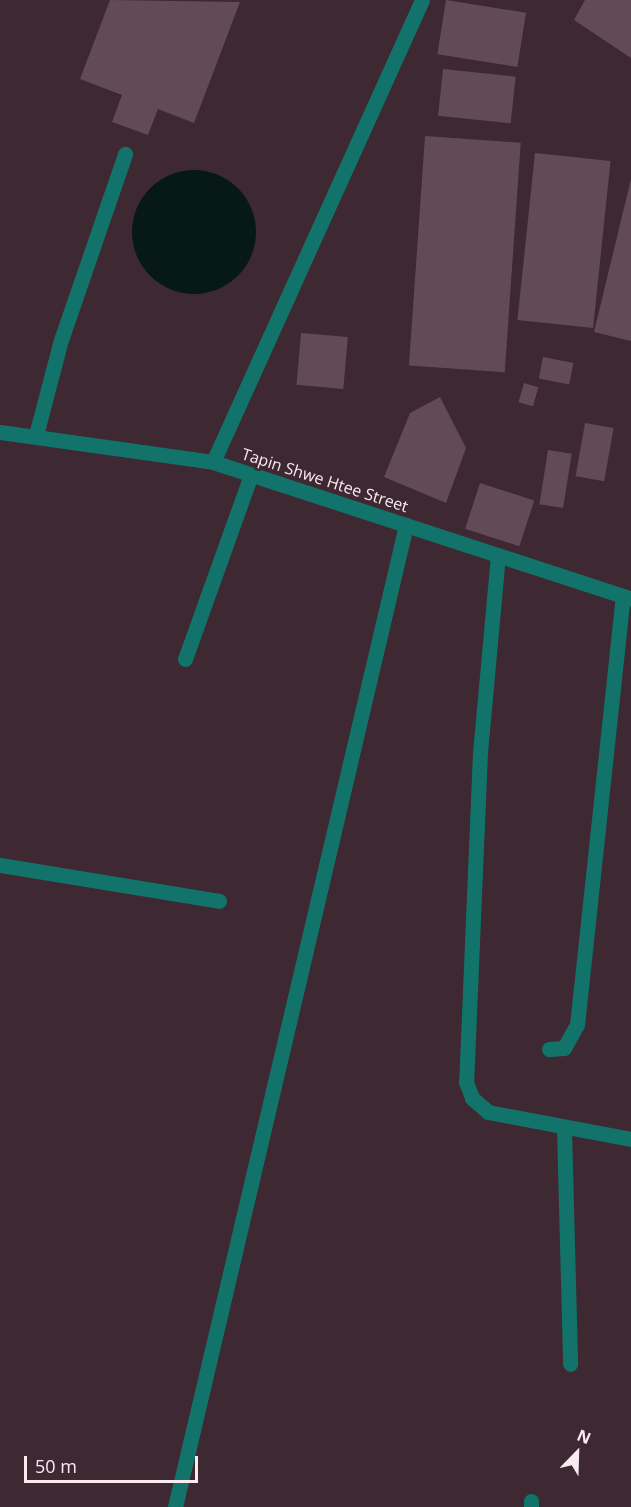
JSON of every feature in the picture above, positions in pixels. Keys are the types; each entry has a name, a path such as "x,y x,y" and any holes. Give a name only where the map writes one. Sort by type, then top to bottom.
{"street":[{"path":"213,462 422,0"},
{"path":"36,435 61,340 125,154"},
{"name":"Tapin Shwe Htee Street","path":"0,432 36,435 213,462 627,597"},
{"path":"185,659 251,475"},
{"path":"175,1507 406,525"},
{"path":"498,555 480,752 466,1082 472,1098 488,1112 564,1129 631,1139"},
{"path":"549,1049 564,1048 577,1025 627,597"},
{"path":"0,865 219,901"},
{"path":"564,1129 570,1365"}],"shaded area":[{"path":"194,170 218,175 238,188 251,208 256,232 251,256 238,276 218,289 194,294 170,289 150,276 137,256 132,232 137,208 150,188 170,175"}],"building":[{"path":"110,0 240,2 194,123 158,109 148,135 112,122 122,95 80,79"},
{"path":"446,0 526,13 517,67 437,54"},
{"path":"585,0 631,0 631,58 574,20"},
{"path":"443,69 516,77 511,123 438,116"},
{"path":"425,136 521,143 505,372 409,365"},
{"path":"535,153 611,161 593,328 517,320"},
{"path":"631,179 631,341 594,332"},
{"path":"301,333 348,337 343,389 296,385"},
{"path":"543,357 573,363 569,385 539,379"},
{"path":"524,383 538,387 533,406 518,402"},
{"path":"440,397 466,448 446,503 384,477 410,413"},
{"path":"585,423 614,428 604,481 576,476"},
{"path":"548,450 572,454 563,508 539,504"},
{"path":"480,483 534,501 519,546 465,529"}]}
